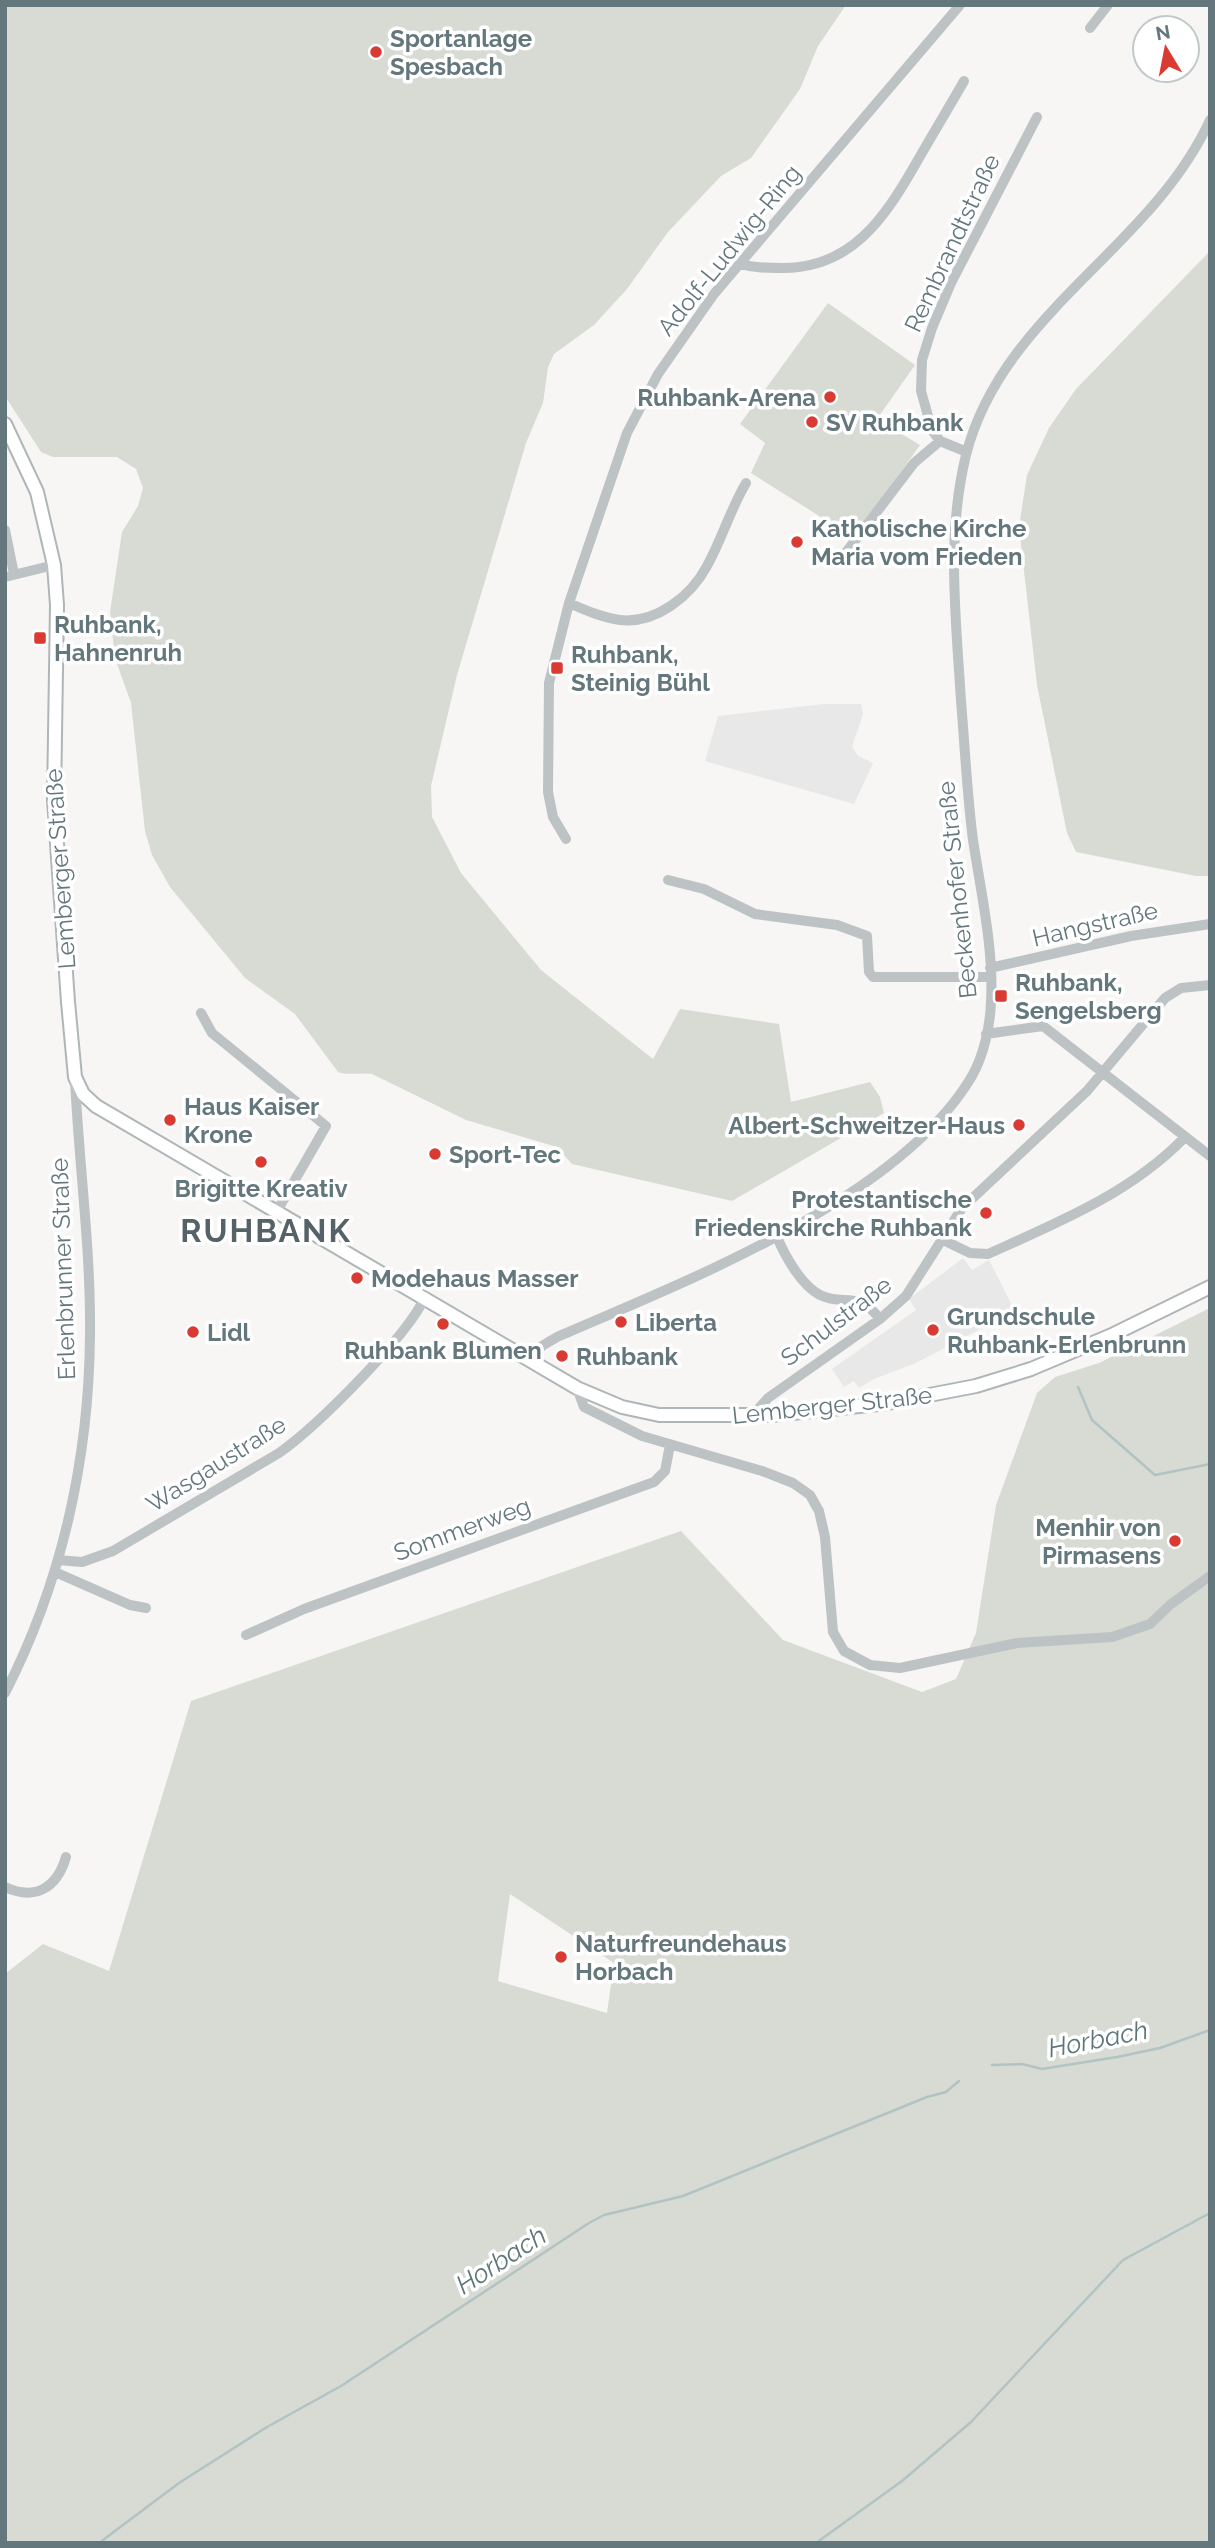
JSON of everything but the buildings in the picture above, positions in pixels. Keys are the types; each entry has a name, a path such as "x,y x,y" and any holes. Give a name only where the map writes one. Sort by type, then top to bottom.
{"main road":[{"name":"Lemberger Straße","path":"5,424 33,482 54,565 57,605 54,800 75,1077 91,1102 577,1388 622,1407 659,1415 751,1416 888,1403 976,1386 1085,1347 1210,1287"}],"street":[{"name":"Adolf-Ludwig-Ring","path":"566,839 557,828 550,805 547,709 555,654 610,478 643,401 682,337 740,264 960,5"},
{"path":"1090,28 1108,5"},
{"path":"740,264 764,268 811,266 839,256 864,239 896,199 964,81"},
{"name":"Rembrandtstraße","path":"940,441 928,420 921,391 922,360 926,345 972,239 1037,117"},
{"path":"844,555 923,453 940,441 967,453 986,402 1016,353 1054,307 1149,213 1188,162 1210,120"},
{"name":"Beckenhofer Straße","path":"530,1359 542,1346 557,1337 777,1237 864,1183 931,1126 972,1076 986,1034 990,973 969,809 953,586 956,522 967,453"},
{"path":"569,603 619,620 641,619 662,612 684,595 702,575 732,505 746,483"},
{"path":"5,530 10,575 54,565"},
{"name":"Hangstraße","path":"668,880 704,889 755,914 837,925 859,931 868,940 870,972 873,977 990,973 1130,936 1210,924"},
{"name":"Schulstraße","path":"751,1416 768,1398 880,1319 912,1290 962,1208 1102,1074 1165,998 1181,988 1210,985"},
{"path":"201,1013 212,1033 326,1126 276,1211"},
{"path":"986,1034 1044,1026 1210,1156"},
{"name":"Erlenbrunner Straße","path":"5,1693 26,1649 55,1572 78,1477 89,1375 89,1293 75,1077"},
{"name":"Erlenbrunner Straße","path":"77,1123 91,1102"},
{"path":"941,1239 970,1253 988,1254 1109,1197 1139,1177 1184,1138"},
{"path":"777,1237 800,1274 816,1292 862,1302 880,1319"},
{"name":"Wasgaustraße","path":"58,1560 82,1562 113,1551 288,1447 364,1372 414,1317 425,1297"},
{"path":"577,1388 580,1401 590,1412 642,1436 772,1474 810,1495 819,1511 825,1537 833,1632 844,1651 870,1665 900,1668 1017,1643 1099,1639 1133,1632 1150,1624 1171,1604 1210,1576"},
{"name":"Sommerweg","path":"246,1634 316,1605 654,1482 665,1471 670,1445"},
{"path":"55,1572 130,1605 146,1608"},
{"path":"5,1887 27,1893 45,1890 58,1878 66,1857"}],"shaded area":[{"path":"5,5 846,5 818,46 800,89 751,158 721,176 668,232 627,289 594,325 554,354 548,367 543,403 526,443 457,675 431,786 432,817 461,873 541,970 653,1059 680,1009 779,1024 791,1102 870,1082 880,1097 884,1113 732,1201 572,1164 557,1147 466,1120 372,1074 338,1072 295,1014 245,978 170,887 152,855 145,831 131,703 115,658 110,612 122,532 138,506 143,488 136,469 117,457 53,457 41,452 5,396"},
{"path":"1210,251 1210,876 1196,876 1076,852 1067,833 1037,685 1019,527 1027,475 1049,428 1076,389"},
{"name":"SV Ruhbank","path":"828,303 915,365 877,419 920,445 854,538 751,473 765,443 740,424"},
{"path":"824,704 861,704 863,714 852,747 858,756 873,763 854,804 705,761 718,716"},
{"name":"Grundschule Ruhbank-Erlenbrunn","path":"963,1258 972,1270 989,1260 1015,1311 916,1363 874,1379 859,1388 854,1381 844,1387 832,1369 916,1310 909,1299"},
{"path":"1210,1308 1210,2543 5,2543 5,1974 43,1944 109,1971 191,1701 681,1531 783,1640 922,1692 956,1679 976,1633 996,1505 1037,1393 1055,1377 1099,1363","holes":["510,1894 614,1963 607,2013 498,1981"]}],"waterway":[{"path":"1078,1387 1092,1420 1155,1475 1210,1464"},
{"name":"Horbach","path":"992,2065 1022,2064 1042,2069 1117,2057 1160,2048 1210,2030"},
{"name":"Horbach","path":"99,2543 179,2483 267,2427 341,2386 589,2223 604,2215 683,2196 927,2097 946,2092 959,2081"},
{"path":"816,2543 902,2481 971,2422 1123,2260 1210,2213"}],"place":[{"name":"Sportanlage Spesbach","path":"376,52"},
{"name":"Ruhbank-Arena","path":"830,397"},
{"name":"SV Ruhbank","path":"812,422"},
{"name":"Katholische Kirche Maria vom Frieden","path":"797,542"},
{"name":"Ruhbank, Hahnenruh","path":"40,638"},
{"name":"Ruhbank, Steinig Bühl","path":"557,668"},
{"name":"Ruhbank, Sengelsberg","path":"1001,996"},
{"name":"Haus Kaiser Krone","path":"170,1120"},
{"name":"Albert-Schweitzer-Haus","path":"1019,1125"},
{"name":"Sport-Tec","path":"435,1154"},
{"name":"Brigitte Kreativ","path":"261,1162"},
{"name":"Protestantische Friedenskirche Ruhbank","path":"986,1213"},
{"name":"Modehaus Masser","path":"357,1278"},
{"name":"Liberta","path":"621,1322"},
{"name":"Ruhbank Blumen","path":"443,1324"},
{"name":"Grundschule Ruhbank-Erlenbrunn","path":"933,1330"},
{"name":"Lidl","path":"193,1332"},
{"name":"Ruhbank","path":"562,1356"},
{"name":"Menhir von Pirmasens","path":"1175,1541"},
{"name":"Naturfreundehaus Horbach","path":"561,1957"}],"district":[{"name":"RUHBANK","path":"266,1230"}]}
